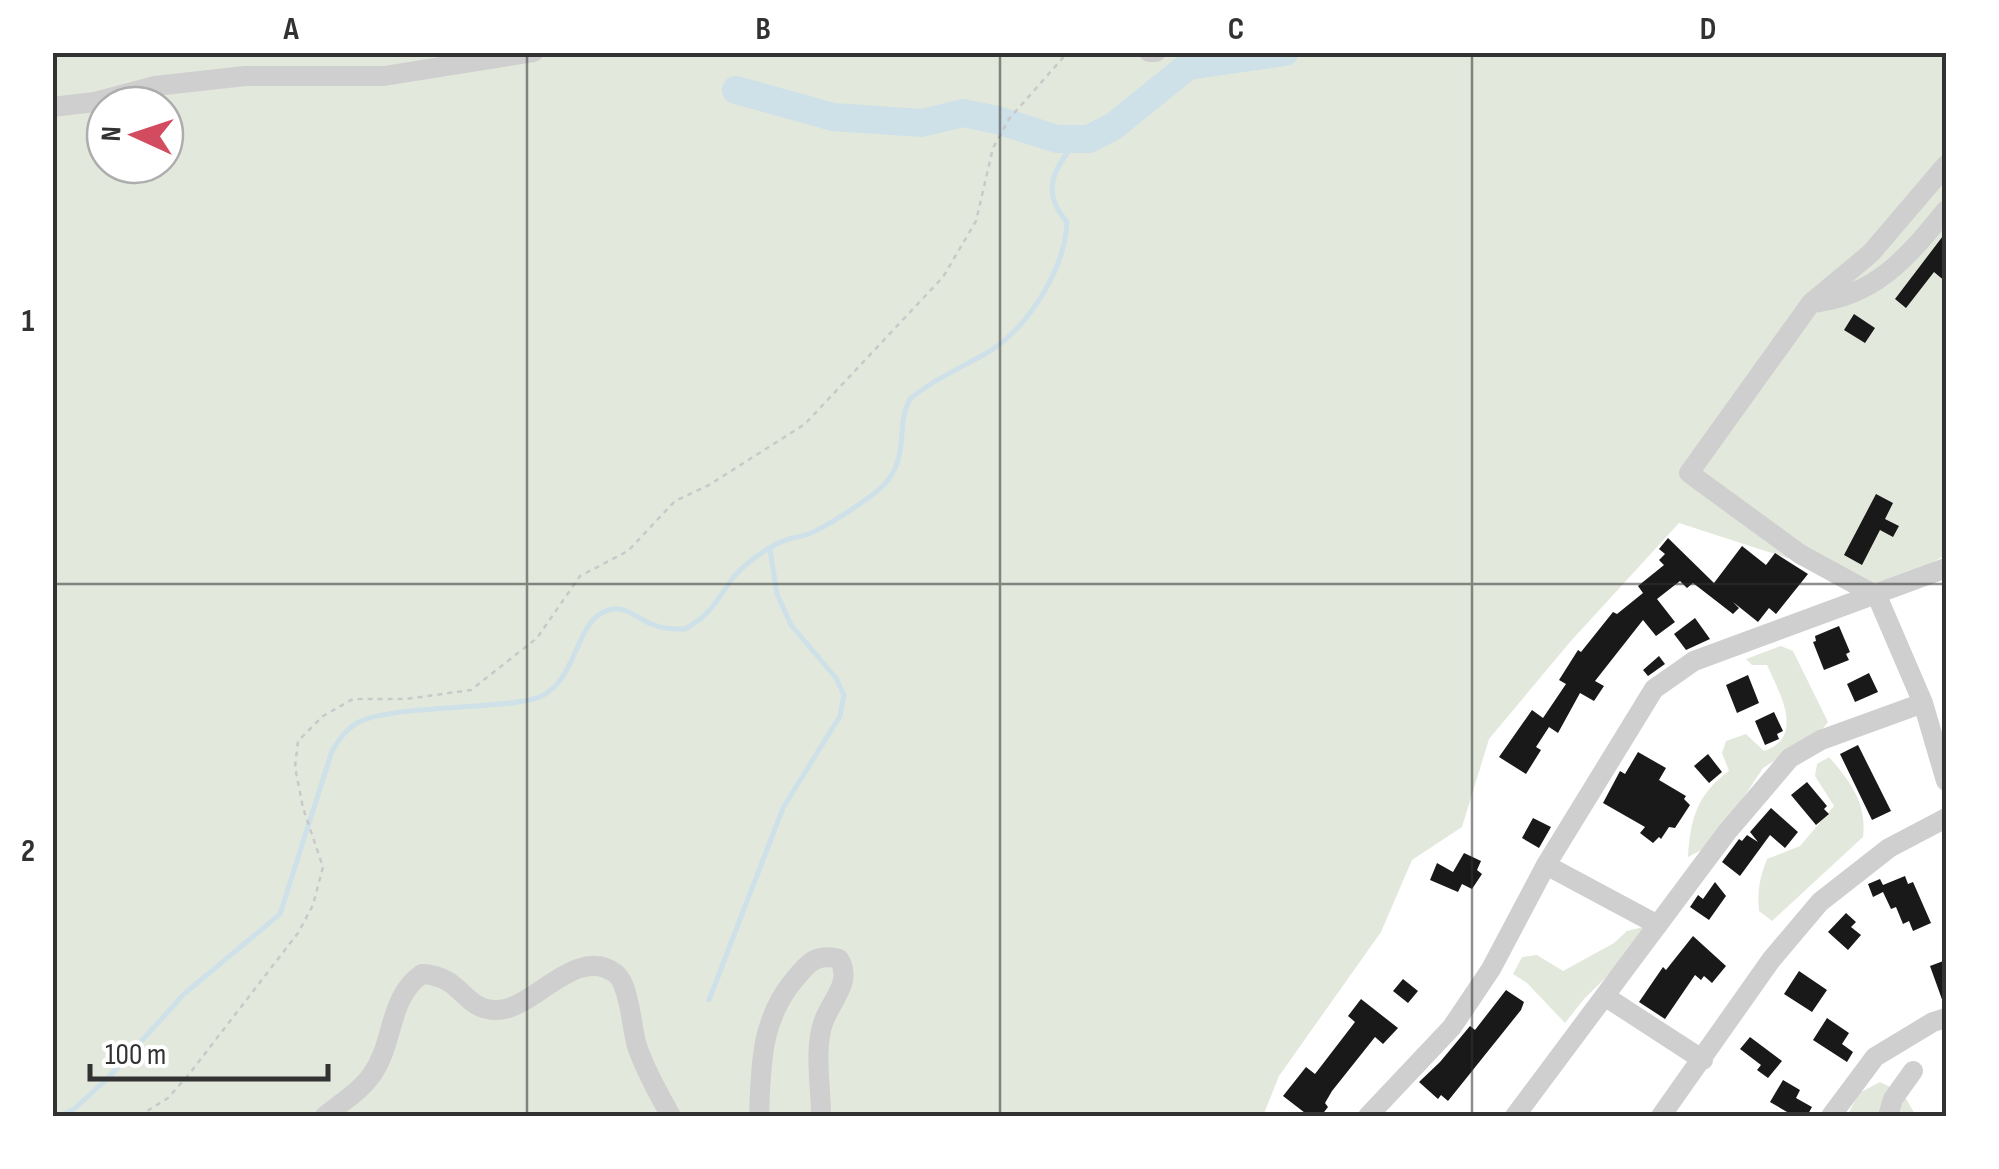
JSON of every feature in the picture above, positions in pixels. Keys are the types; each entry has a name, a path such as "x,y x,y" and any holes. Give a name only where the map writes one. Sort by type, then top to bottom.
{"street":[{"path":"52,107 95,102 155,86 246,76 384,76 534,52"},
{"path":"1946,165 1870,253 1810,303 1689,473 1800,554 1877,596 1923,703 1946,781"},
{"path":"1810,303 1840,300 1905,260 1946,210"},
{"path":"1368,1116 1452,1027 1491,970 1546,865 1654,689 1694,661 1946,568"},
{"path":"1515,1116 1727,832 1790,758 1822,740 1923,703"},
{"path":"1661,1116 1770,960 1820,902 1889,848 1946,818"},
{"path":"1546,865 1658,925"},
{"path":"759,1116 760,1066 772,1012 810,960 825,956 839,959 845,969 844,982 821,1028 821,1116"},
{"path":"325,1116 358,1091 373,1073 389,1040 402,992 422,974 448,978 478,1006 493,1010 509,1009 573,970 595,967 614,972 624,986 638,1046 671,1116"},
{"path":"1606,997 1702,1060"},
{"path":"1831,1116 1875,1057 1946,1018"},
{"path":"1888,1116 1893,1099 1913,1071"}],"path":[{"path":"139,1116 168,1098 190,1073 288,947 313,905 324,866 303,808 295,767 298,741 323,716 353,699 406,699 470,690 537,638 580,576 628,551 676,502 805,424 944,277 976,221 993,148 1009,119 1068,52"}],"shaded area":[{"path":"52,53 1946,53 1946,555 1883,589 1679,523 1570,642 1489,739 1462,827 1412,860 1381,932 1279,1076 1263,1116 53,1116"},
{"path":"1781,646 1793,651 1828,722 1820,732 1763,768 1713,844 1688,857 1697,809 1709,789 1729,771 1722,753 1726,741 1746,734 1764,751 1784,735 1786,713 1767,665 1752,665 1746,659"},
{"path":"1829,757 1856,794 1863,837 1772,921 1759,911 1761,878 1767,859 1800,846 1834,806 1815,776 1817,764"},
{"path":"1643,927 1647,937 1565,1023 1527,983 1513,974 1522,957 1537,955 1563,971 1614,943 1627,931"},
{"path":"1880,1082 1903,1093 1916,1116 1847,1116 1859,1093"}],"building":[{"path":"1946,232 1946,282 1934,272 1906,308 1895,299"},
{"path":"1854,314 1875,328 1865,343 1844,330"},
{"path":"1876,494 1893,503 1885,519 1899,526 1893,537 1880,530 1862,565 1844,555"},
{"path":"1668,538 1714,583 1742,546 1766,565 1775,553 1808,574 1776,614 1769,608 1758,622 1733,602 1739,608 1733,614 1693,583 1687,588 1680,581 1657,599 1675,622 1656,636 1643,620 1595,681 1604,686 1594,701 1580,693 1558,733 1549,727 1526,774 1499,757 1532,710 1543,718 1566,684 1559,680 1578,650 1581,652 1613,612 1617,614 1643,593 1638,586 1664,565 1659,560 1665,554 1659,549"},
{"path":"1695,618 1710,639 1686,650 1674,634"},
{"path":"1839,626 1850,652 1846,654 1849,660 1824,670 1813,642 1815,636"},
{"path":"1659,656 1665,664 1648,676 1643,670"},
{"path":"1869,673 1878,692 1855,702 1847,684"},
{"path":"1748,675 1759,703 1737,713 1726,685"},
{"path":"1774,712 1783,731 1777,734 1779,739 1765,745 1755,721"},
{"path":"1858,745 1891,811 1872,820 1840,754"},
{"path":"1638,752 1666,768 1659,780 1686,796 1684,799 1690,805 1675,828 1669,827 1653,843 1640,833 1645,827 1603,803 1620,771 1625,774"},
{"path":"1708,754 1722,772 1709,783 1694,766"},
{"path":"1807,782 1829,814 1816,825 1791,795"},
{"path":"1771,808 1798,832 1785,848 1770,835 1740,876 1722,862 1739,839 1742,841 1747,835 1758,842 1750,832"},
{"path":"1533,818 1551,827 1539,848 1522,838"},
{"path":"1464,853 1481,861 1477,870 1482,874 1472,889 1462,884 1458,892 1430,880 1437,863 1453,872"},
{"path":"1905,876 1908,884 1913,882 1931,923 1913,931 1909,921 1903,924 1896,907 1891,909 1883,892 1873,897 1868,884 1880,879 1883,885"},
{"path":"1715,882 1726,896 1709,920 1690,907 1698,895 1703,899"},
{"path":"1846,913 1856,922 1851,927 1861,935 1848,950 1828,932"},
{"path":"1693,936 1726,966 1712,983 1695,975 1665,1019 1639,1002 1663,967 1666,970"},
{"path":"1946,960 1946,1005 1944,1005 1930,966"},
{"path":"1799,971 1827,990 1812,1012 1784,994"},
{"path":"1403,979 1418,991 1408,1003 1393,991"},
{"path":"1506,990 1524,1002 1521,1010 1448,1101 1441,1095 1438,1099 1419,1082 1470,1026 1475,1030"},
{"path":"1361,999 1398,1028 1383,1044 1375,1037 1332,1091 1321,1116 1309,1116 1283,1096 1306,1067 1315,1074 1355,1022 1348,1016"},
{"path":"1827,1018 1849,1033 1842,1044 1853,1052 1847,1062 1813,1040"},
{"path":"1750,1037 1782,1061 1768,1078 1757,1070 1761,1065 1740,1049"},
{"path":"1783,1080 1800,1090 1796,1098 1812,1107 1807,1116 1794,1116 1770,1102"}],"waterway":[{"path":"736,90 833,117 922,123 963,113 1057,139 1089,139 1114,126 1188,66 1285,52"},
{"path":"59,1116 74,1109 108,1078 184,994 280,914 332,751 353,726 391,714 512,703 546,693 559,682 589,624 599,614 619,609 658,626 685,629 707,613 739,571 757,556 829,523 882,486 898,459 910,399 1004,340 1042,295 1060,258 1067,222 1054,200 1053,179 1078,139"},
{"path":"709,1000 783,808 840,716 844,695 836,678 791,625 777,594 770,550"}]}
